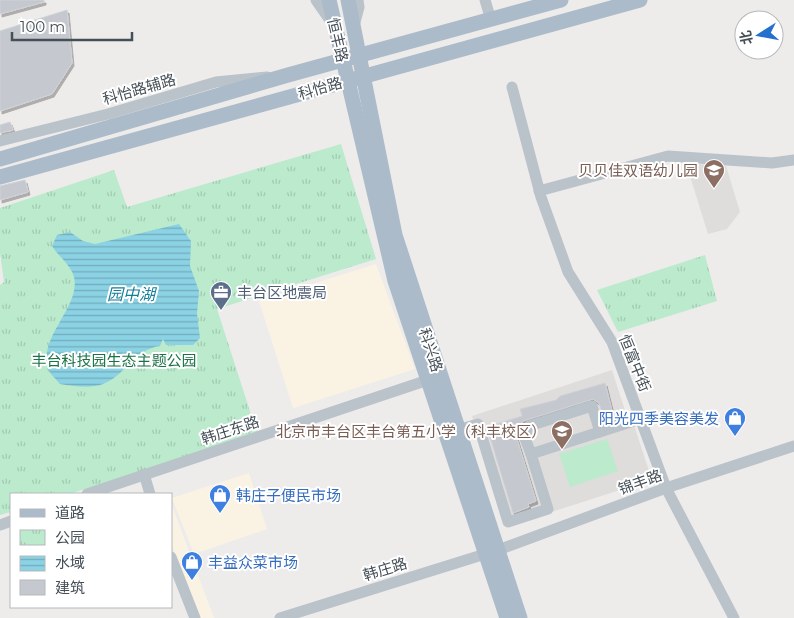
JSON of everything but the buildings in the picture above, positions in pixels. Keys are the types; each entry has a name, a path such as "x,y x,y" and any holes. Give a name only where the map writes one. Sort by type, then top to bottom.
{"main road":[{"name":"恒丰路","path":"329,0 343,61 355,79"},
{"name":"恒丰路","path":"348,0 358,57 355,79"},
{"name":"科怡路","path":"0,159 288,75 561,0"},
{"name":"科怡路","path":"0,177 640,0"},
{"name":"科兴路","path":"355,79 385,245 434,378 491,552 520,618"},
{"name":"科兴路","path":"434,378 457,430 491,552 507,618"}],"street":[{"path":"316,0 335,27"},
{"path":"353,30 359,8 358,0"},
{"path":"484,0 491,20"},
{"name":"科怡路辅路","path":"0,141 65,123 108,114 216,82 288,75"},
{"name":"恒富中街","path":"512,87 539,191 568,272 612,342 666,488 734,618"},
{"path":"539,191 668,156 772,164 794,160"},
{"name":"韩庄东路","path":"90,493 434,378"},
{"path":"457,430 478,424 508,522 548,509 525,438 529,426 592,406 600,432"},
{"path":"531,454 640,419"},
{"name":"锦丰路","path":"491,552 666,488 794,446"},
{"path":"144,474 150,493"},
{"name":"韩庄路","path":"280,618 491,552"},
{"path":"172,560 195,618"}],"shaded area":[{"name":"贝贝佳双语幼儿园","path":"686,163 726,166 740,212 727,229 708,234"},
{"path":"376,264 415,369 293,408 259,301"},
{"name":"北京市丰台区丰台第五小学（科丰校区）","path":"612,370 629,423 633,422 650,474 648,481 508,526 503,523 472,416"},
{"name":"韩庄子便民市场","path":"249,473 267,529 194,554 172,498"},
{"name":"丰益众菜市场","path":"172,506 214,618 196,618 172,546"}],"green space":[{"name":"丰台科技园生态主题公园","path":"341,144 376,259 217,309 258,436 72,493 10,493 10,512 0,515 0,285 4,282 0,253 0,208 114,170 127,207"},
{"path":"705,255 717,301 618,332 597,290"},
{"path":"607,439 618,471 570,487 559,454"}],"water":[{"name":"园中湖","path":"179,224 191,241 190,266 199,291 197,314 200,338 193,345 166,345 163,339 160,346 144,352 118,375 98,386 88,387 60,384 48,369 47,357 49,345 71,299 74,277 52,246 57,235 70,232 83,241 95,244"}],"place":[{"name":"贝贝佳双语幼儿园","path":"714,189"},
{"name":"丰台区地震局","path":"221,311"},
{"name":"阳光四季美容美发","path":"735,437"},
{"name":"北京市丰台区丰台第五小学（科丰校区）","path":"562,450"},
{"name":"韩庄子便民市场","path":"220,514"},
{"name":"丰益众菜市场","path":"192,581"}]}
